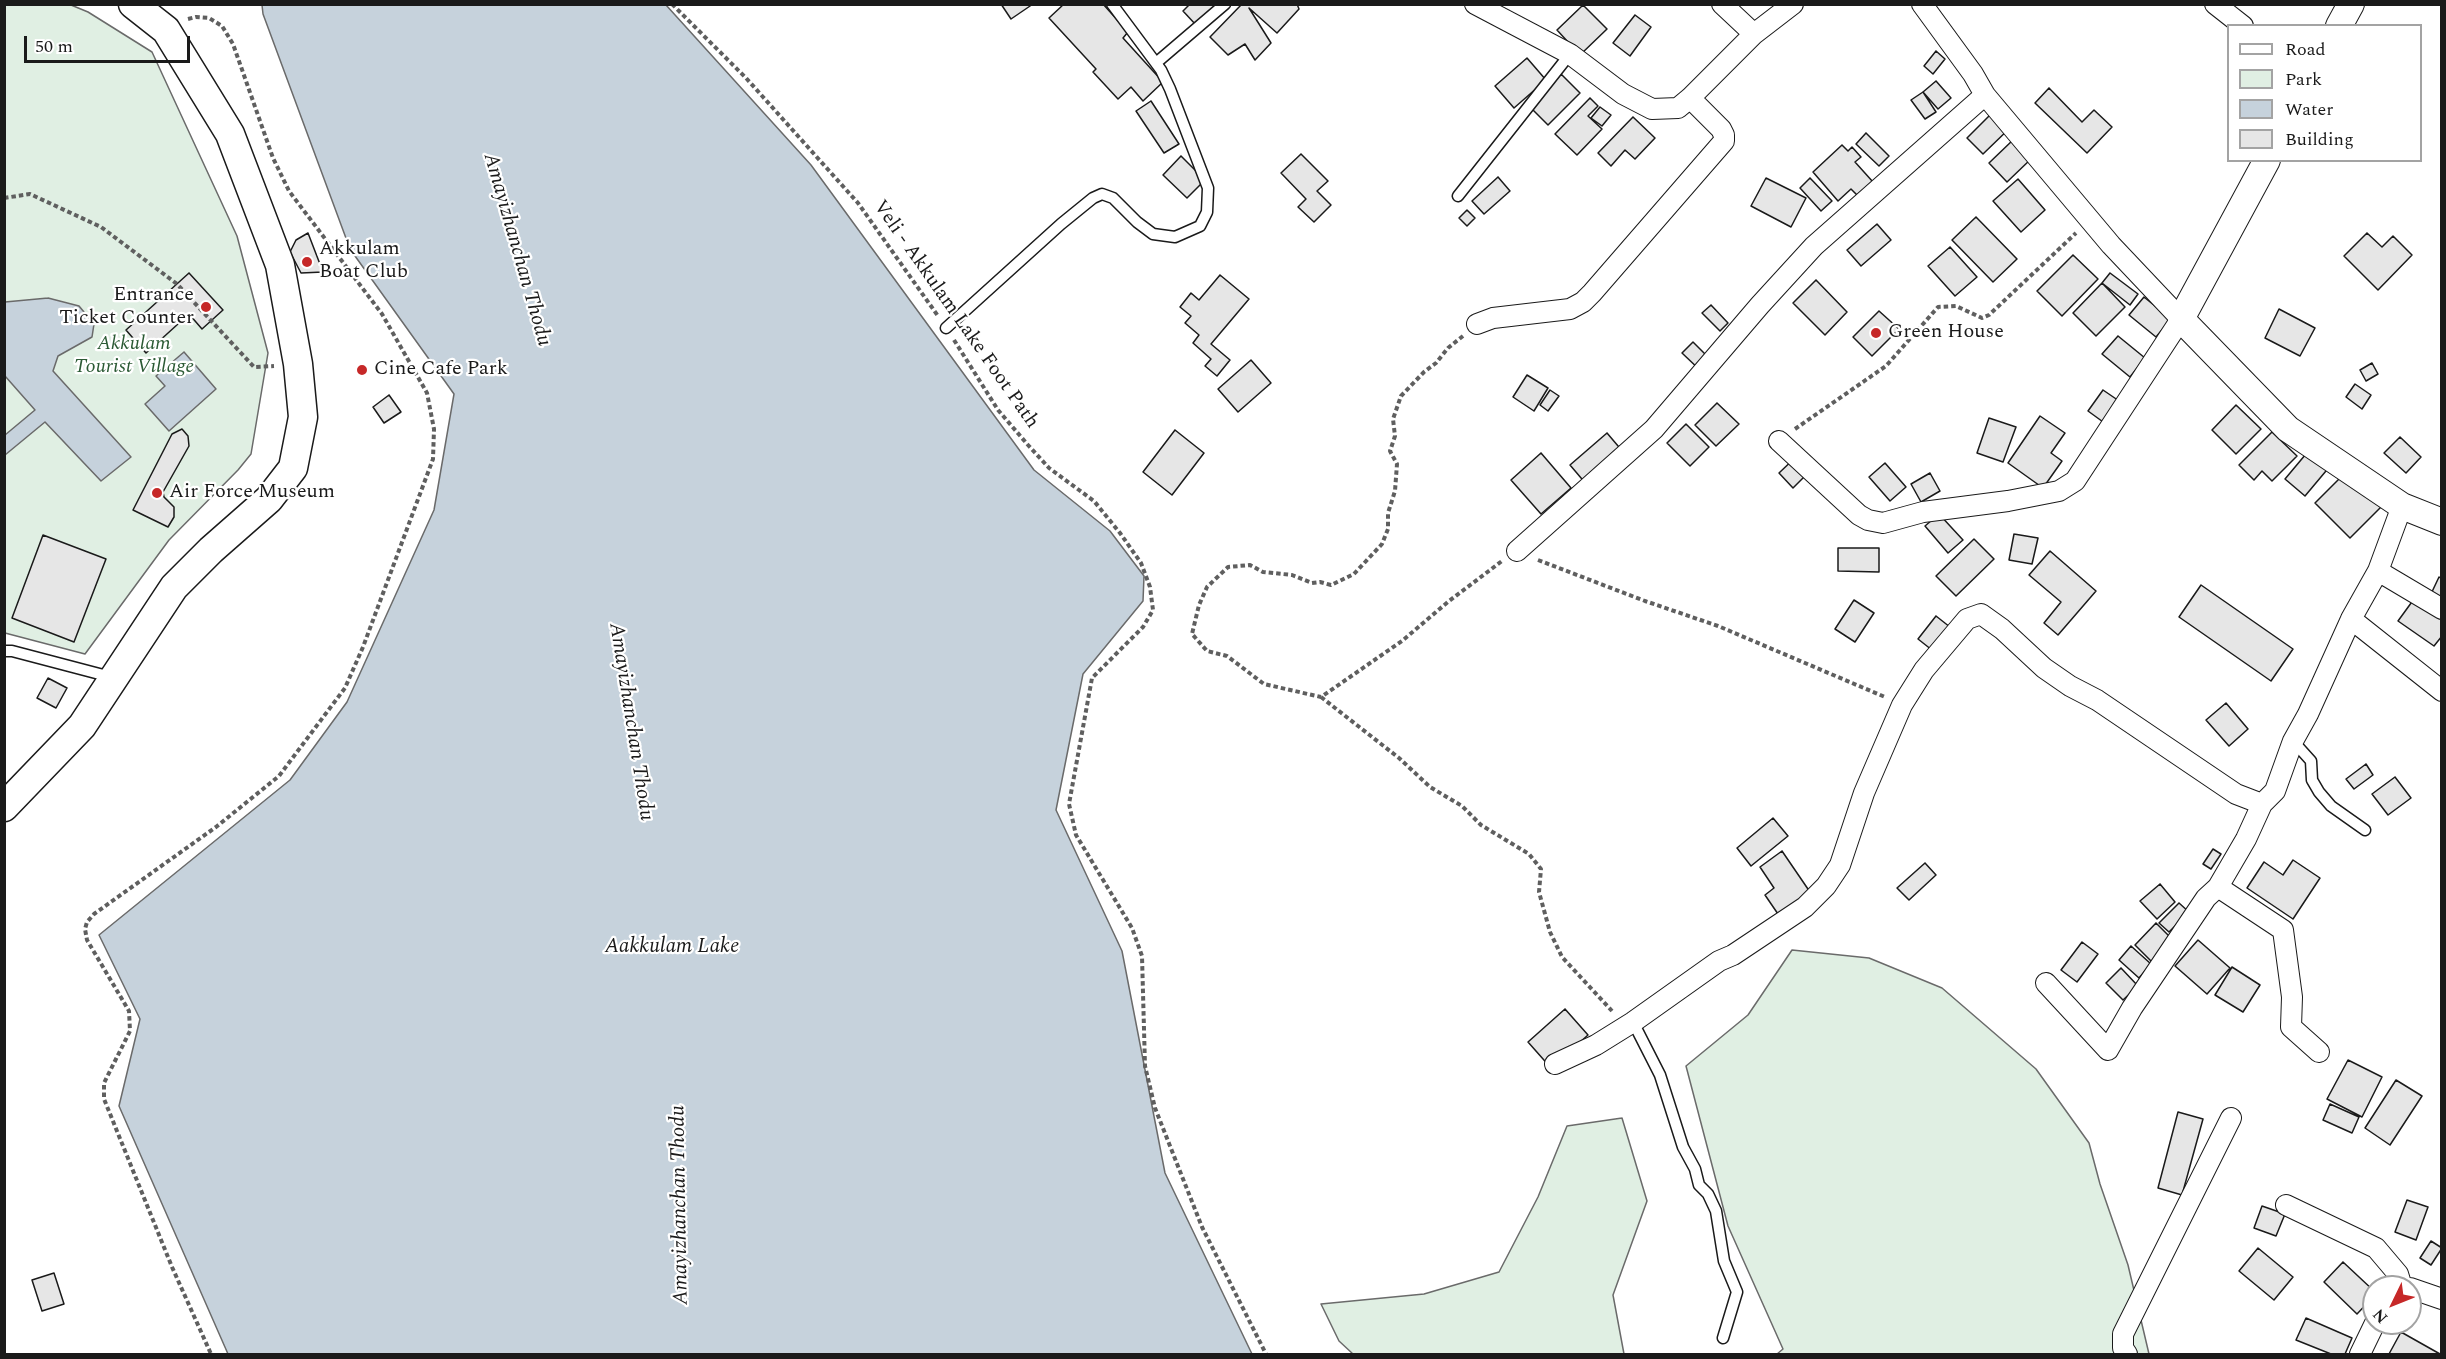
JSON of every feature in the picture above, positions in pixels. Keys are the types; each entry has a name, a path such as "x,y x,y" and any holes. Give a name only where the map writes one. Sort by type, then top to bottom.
{"main road":[{"path":"4,807 82,726 174,587 211,549 269,499 293,468 303,417 298,364 280,265 230,134 166,30 133,4"}],"street":[{"path":"1474,4 1570,54 1623,94 1652,109 1678,108 1690,99 1754,34 1792,4"},
{"path":"1722,4 1754,34"},
{"path":"1922,4 1973,74 1985,95 2090,220 2181,319 2288,429 2402,506 2442,522"},
{"path":"2215,4 2240,24"},
{"path":"2340,24 2351,4"},
{"path":"1517,551 1654,429 1760,305 1814,246 1985,95"},
{"path":"1478,324 1493,318 1570,309 1583,302 1592,293 1724,141 1721,129 1690,99"},
{"path":"1779,441 1858,515 1868,520 1883,522 1923,512 2008,501 2059,491 2075,481 2181,319 2266,162"},
{"path":"2046,983 2108,1050 2132,1008 2200,907 2218,887 2246,839 2262,804 2275,790 2293,741 2308,714 2351,619 2378,571 2402,506"},
{"path":"2378,571 2442,609"},
{"path":"1555,1064 1591,1048 1634,1022 1719,961 1733,955 1805,907 1826,886 1840,866 1864,793 1902,705 1924,670 1967,619 1981,614 2002,629 2044,668 2070,686 2097,700 2236,794 2262,804"},
{"path":"2351,619 2442,691"},
{"path":"2218,887 2283,930 2292,997 2291,1027 2319,1052"},
{"path":"2127,1354 2123,1348 2123,1334 2231,1118"},
{"path":"2286,1205 2376,1248 2398,1275"},
{"path":"2422,1292 2442,1299"},
{"path":"2360,1354 2369,1335"}],"lane":[{"path":"946,328 1060,224 1093,198 1102,194 1113,198 1137,222 1154,234 1175,237 1200,226 1207,212 1208,188 1170,89 1156,63 1112,4"},
{"path":"1156,63 1225,4"},
{"path":"1458,196 1570,54"},
{"path":"4,651 12,651 114,678"},
{"path":"2293,741 2311,761 2312,780 2319,792 2331,806 2365,830"},
{"path":"1634,1022 1660,1075 1683,1147 1695,1169 1699,1185 1708,1194 1716,1211 1724,1261 1737,1292 1723,1338"}],"path":[{"name":"Veli - Akkulam Lake Foot Path","path":"672,4 746,78 858,203 946,328 998,410 1049,468 1094,501 1141,562 1150,587 1153,610 1143,627 1092,678 1069,804 1076,835 1132,928 1142,956 1145,1066 1155,1108 1202,1227 1266,1354"},
{"path":"166,30 196,16 209,18 222,26 233,44 273,158 289,191 382,314 427,393 434,429 433,459 363,647 339,696 279,776 216,827 94,914 87,922 87,940 129,1011 130,1031 104,1083 104,1099 172,1267 211,1354"},
{"path":"4,198 30,194 101,227 177,284 254,368 298,364"},
{"path":"1779,441 1886,366 1938,307 1956,306 1982,318 1989,315 2090,220"},
{"path":"1478,324 1448,348 1436,363 1401,396 1393,419 1395,436 1390,451 1396,464 1395,491 1388,513 1388,529 1382,544 1354,574 1331,585 1320,582 1312,583 1292,575 1263,572 1250,565 1228,567 1208,587 1199,605 1192,634 1207,651 1227,656 1264,684 1321,697 1399,758 1430,787 1462,807 1481,825 1529,854 1541,869 1539,892 1550,932 1563,957 1616,1014 1630,1016 1634,1022"},
{"path":"1321,697 1402,641 1449,601 1517,551 1645,601 1718,626 1902,705"}],"green space":[{"name":"Akkulam Tourist Village","path":"4,5 71,5 88,12 152,52 237,236 268,353 251,454 169,540 85,654 5,633"},
{"path":"1792,950 1869,958 1942,988 2036,1069 2089,1143 2100,1184 2128,1265 2149,1354 1777,1354 1783,1349 1728,1226 1686,1066 1748,1015"},
{"path":"1622,1118 1647,1201 1613,1295 1624,1354 1353,1354 1339,1341 1321,1304 1424,1294 1499,1272 1538,1197 1567,1126"}],"water":[{"name":"Aakkulam Lake","path":"262,5 666,5 811,165 1034,470 1110,531 1144,576 1143,601 1083,674 1056,810 1122,951 1165,1173 1252,1354 228,1354 119,1106 140,1019 99,935 290,780 347,702 434,510 454,394 350,249 263,14"},
{"path":"48,298 79,306 94,324 92,337 58,356 53,371 131,457 101,481 45,422 5,455 5,435 35,410 5,376 5,302"},
{"path":"184,352 216,389 169,431 145,404 165,386 156,376"}],"building":[{"path":"1001,4 1033,4 1011,19"},
{"path":"1064,4 1103,4 1128,32 1123,38 1163,82 1143,101 1131,87 1118,99 1093,72 1096,69 1049,18"},
{"path":"1190,4 1218,4 1196,25 1183,11"},
{"path":"1242,4 1297,4 1299,9 1277,33 1249,8 1271,43 1255,60 1245,44 1228,55 1210,37"},
{"path":"1583,5 1607,29 1580,55 1557,30"},
{"path":"1635,15 1651,27 1630,56 1613,43"},
{"path":"1936,51 1945,59 1933,74 1924,66"},
{"path":"1527,58 1546,80 1514,108 1495,86"},
{"path":"1561,74 1580,93 1548,125 1529,106"},
{"path":"1936,81 1951,98 1938,109 1923,92"},
{"path":"2049,88 2082,122 2094,110 2112,127 2087,153 2035,103"},
{"path":"1923,92 1936,112 1925,119 1911,100"},
{"path":"1590,98 1598,106 1588,116 1602,129 1577,155 1555,134"},
{"path":"1151,101 1179,144 1164,153 1136,111"},
{"path":"1600,107 1611,115 1602,126 1591,118"},
{"path":"1997,108 2014,124 1983,154 1967,138"},
{"path":"1633,117 1655,138 1635,159 1625,150 1611,166 1598,153"},
{"path":"1866,133 1889,156 1879,166 1856,144"},
{"path":"2014,139 2032,158 2007,182 1989,163"},
{"path":"1842,145 1848,151 1852,147 1861,157 1855,162 1873,182 1858,196 1851,189 1838,201 1813,172"},
{"path":"1301,154 1328,181 1317,191 1331,205 1314,222 1298,207 1306,199 1281,173"},
{"path":"1181,156 1205,180 1187,198 1163,175"},
{"path":"1498,177 1510,191 1484,214 1472,201"},
{"path":"1766,178 1806,198 1791,227 1751,206"},
{"path":"1810,178 1832,201 1821,211 1800,188"},
{"path":"2018,179 2045,210 2021,232 1993,201"},
{"path":"1467,210 1475,218 1467,226 1459,218"},
{"path":"1976,217 2017,259 1993,282 1952,240"},
{"path":"1877,224 1891,240 1861,266 1847,250"},
{"name":"Akkulam Boat Club","path":"308,233 323,272 301,273 290,252 296,240"},
{"path":"2367,233 2382,247 2393,236 2412,255 2378,290 2344,256"},
{"path":"1950,247 1977,277 1955,296 1928,266"},
{"path":"2073,255 2098,279 2062,316 2037,291"},
{"path":"189,273 223,310 202,329 189,314 146,353 126,330"},
{"path":"2110,273 2138,294 2130,305 2102,283"},
{"path":"1220,275 1249,299 1211,344 1230,360 1217,376 1205,366 1211,359 1193,343 1199,335 1185,323 1191,316 1180,307 1191,293 1199,300"},
{"path":"1816,280 1847,312 1825,335 1793,303"},
{"path":"2102,283 2125,307 2096,336 2073,313"},
{"path":"2144,297 2171,319 2156,337 2129,315"},
{"path":"1711,305 1728,323 1720,331 1702,313"},
{"path":"2279,309 2315,328 2300,356 2265,338"},
{"name":"Green House","path":"1879,311 1899,329 1872,356 1853,337"},
{"path":"2118,336 2145,358 2130,377 2102,354"},
{"path":"1693,342 1712,361 1702,372 1682,353"},
{"path":"1251,360 1271,383 1238,412 1218,389"},
{"path":"2372,363 2378,374 2366,381 2360,370"},
{"path":"1527,375 1548,388 1534,411 1513,397"},
{"path":"2355,384 2371,395 2362,409 2346,397"},
{"path":"1550,390 1559,396 1548,411 1540,405"},
{"path":"2103,390 2125,405 2110,427 2088,411"},
{"path":"389,395 401,412 384,423 373,407"},
{"path":"1717,403 1739,424 1716,446 1695,425"},
{"path":"2236,405 2261,429 2236,454 2212,430"},
{"path":"2040,416 2065,433 2051,453 2062,461 2043,488 2008,463"},
{"path":"1989,418 2016,427 2003,462 1977,453"},
{"path":"1686,424 1709,447 1690,466 1667,443"},
{"path":"182,429 188,436 189,446 163,492 164,497 174,507 174,517 168,527 133,510 172,434"},
{"path":"1175,430 1204,453 1172,495 1143,472"},
{"path":"2272,432 2297,456 2272,481 2262,471 2254,480 2239,465"},
{"path":"1607,433 1624,453 1587,485 1570,465"},
{"path":"2400,437 2421,457 2406,473 2384,453"},
{"path":"2311,448 2331,465 2305,496 2285,479"},
{"path":"1541,453 1571,488 1541,514 1511,480"},
{"path":"1799,454 1813,468 1793,488 1779,473"},
{"path":"1885,463 1906,487 1890,501 1869,477"},
{"path":"2346,472 2381,507 2350,538 2315,503"},
{"path":"1930,473 1940,491 1921,502 1911,484"},
{"path":"1939,514 1963,540 1948,553 1925,526"},
{"path":"2014,534 2038,538 2032,564 2009,560"},
{"path":"43,535 106,559 74,642 12,618"},
{"path":"1974,539 1994,559 1956,596 1936,576"},
{"path":"1838,548 1879,548 1879,572 1838,571"},
{"path":"2050,551 2096,591 2058,635 2044,623 2061,602 2029,575"},
{"path":"2439,577 2442,579 2442,601 2430,596"},
{"path":"2201,585 2293,649 2271,681 2179,617"},
{"path":"2414,599 2442,619 2442,636 2434,646 2398,621"},
{"path":"1854,600 1874,613 1855,642 1835,629"},
{"path":"1936,616 1955,631 1937,654 1918,639"},
{"path":"48,678 67,688 56,708 37,698"},
{"path":"2226,703 2248,729 2229,746 2206,720"},
{"path":"2366,764 2373,775 2354,789 2346,779"},
{"path":"2395,777 2411,798 2388,815 2372,794"},
{"path":"1773,818 1788,836 1751,866 1737,848"},
{"path":"2213,849 2221,854 2211,869 2203,864"},
{"path":"1782,851 1810,892 1778,914 1765,895 1774,888 1760,867"},
{"path":"2293,860 2320,878 2293,919 2247,888 2264,862 2283,875"},
{"path":"1925,863 1936,875 1909,900 1897,888"},
{"path":"2160,884 2175,902 2157,919 2140,901"},
{"path":"2179,903 2189,912 2169,932 2159,923"},
{"path":"2156,923 2175,942 2154,964 2135,945"},
{"path":"2198,940 2230,968 2207,994 2175,966"},
{"path":"2082,942 2098,954 2077,982 2061,970"},
{"path":"2131,946 2151,964 2139,978 2119,960"},
{"path":"2232,967 2260,985 2243,1012 2215,995"},
{"path":"2121,968 2138,986 2123,1000 2106,983"},
{"path":"1565,1009 1588,1035 1551,1068 1528,1042"},
{"path":"2348,1060 2382,1077 2362,1117 2327,1099"},
{"path":"2396,1080 2422,1096 2390,1145 2365,1128"},
{"path":"2330,1104 2359,1117 2352,1133 2323,1120"},
{"path":"2178,1112 2203,1119 2182,1195 2158,1188"},
{"path":"2407,1200 2428,1207 2416,1240 2395,1232"},
{"path":"2262,1206 2285,1214 2276,1236 2254,1228"},
{"path":"2431,1241 2442,1248 2431,1265 2420,1258"},
{"path":"2258,1248 2293,1277 2274,1300 2239,1271"},
{"path":"2343,1262 2362,1280 2362,1309 2357,1314 2324,1282"},
{"path":"54,1273 64,1304 42,1311 32,1280"},
{"path":"2306,1318 2352,1338 2345,1354 2331,1354 2296,1340"},
{"path":"2399,1335 2406,1335 2440,1354 2389,1354"}],"place":[{"name":"Akkulam Boat Club","path":"307,262"},
{"name":"Entrance Ticket Counter","path":"206,307"},
{"name":"Green House","path":"1876,333"},
{"name":"Cine Cafe Park","path":"362,370"},
{"name":"Air Force Museum","path":"157,493"}],"water label":[{"name":"Amayizhanchan Thodu","path":"516,250"},
{"name":"Amayizhanchan Thodu","path":"630,722"},
{"name":"Amayizhanchan Thodu","path":"681,1205"}]}
